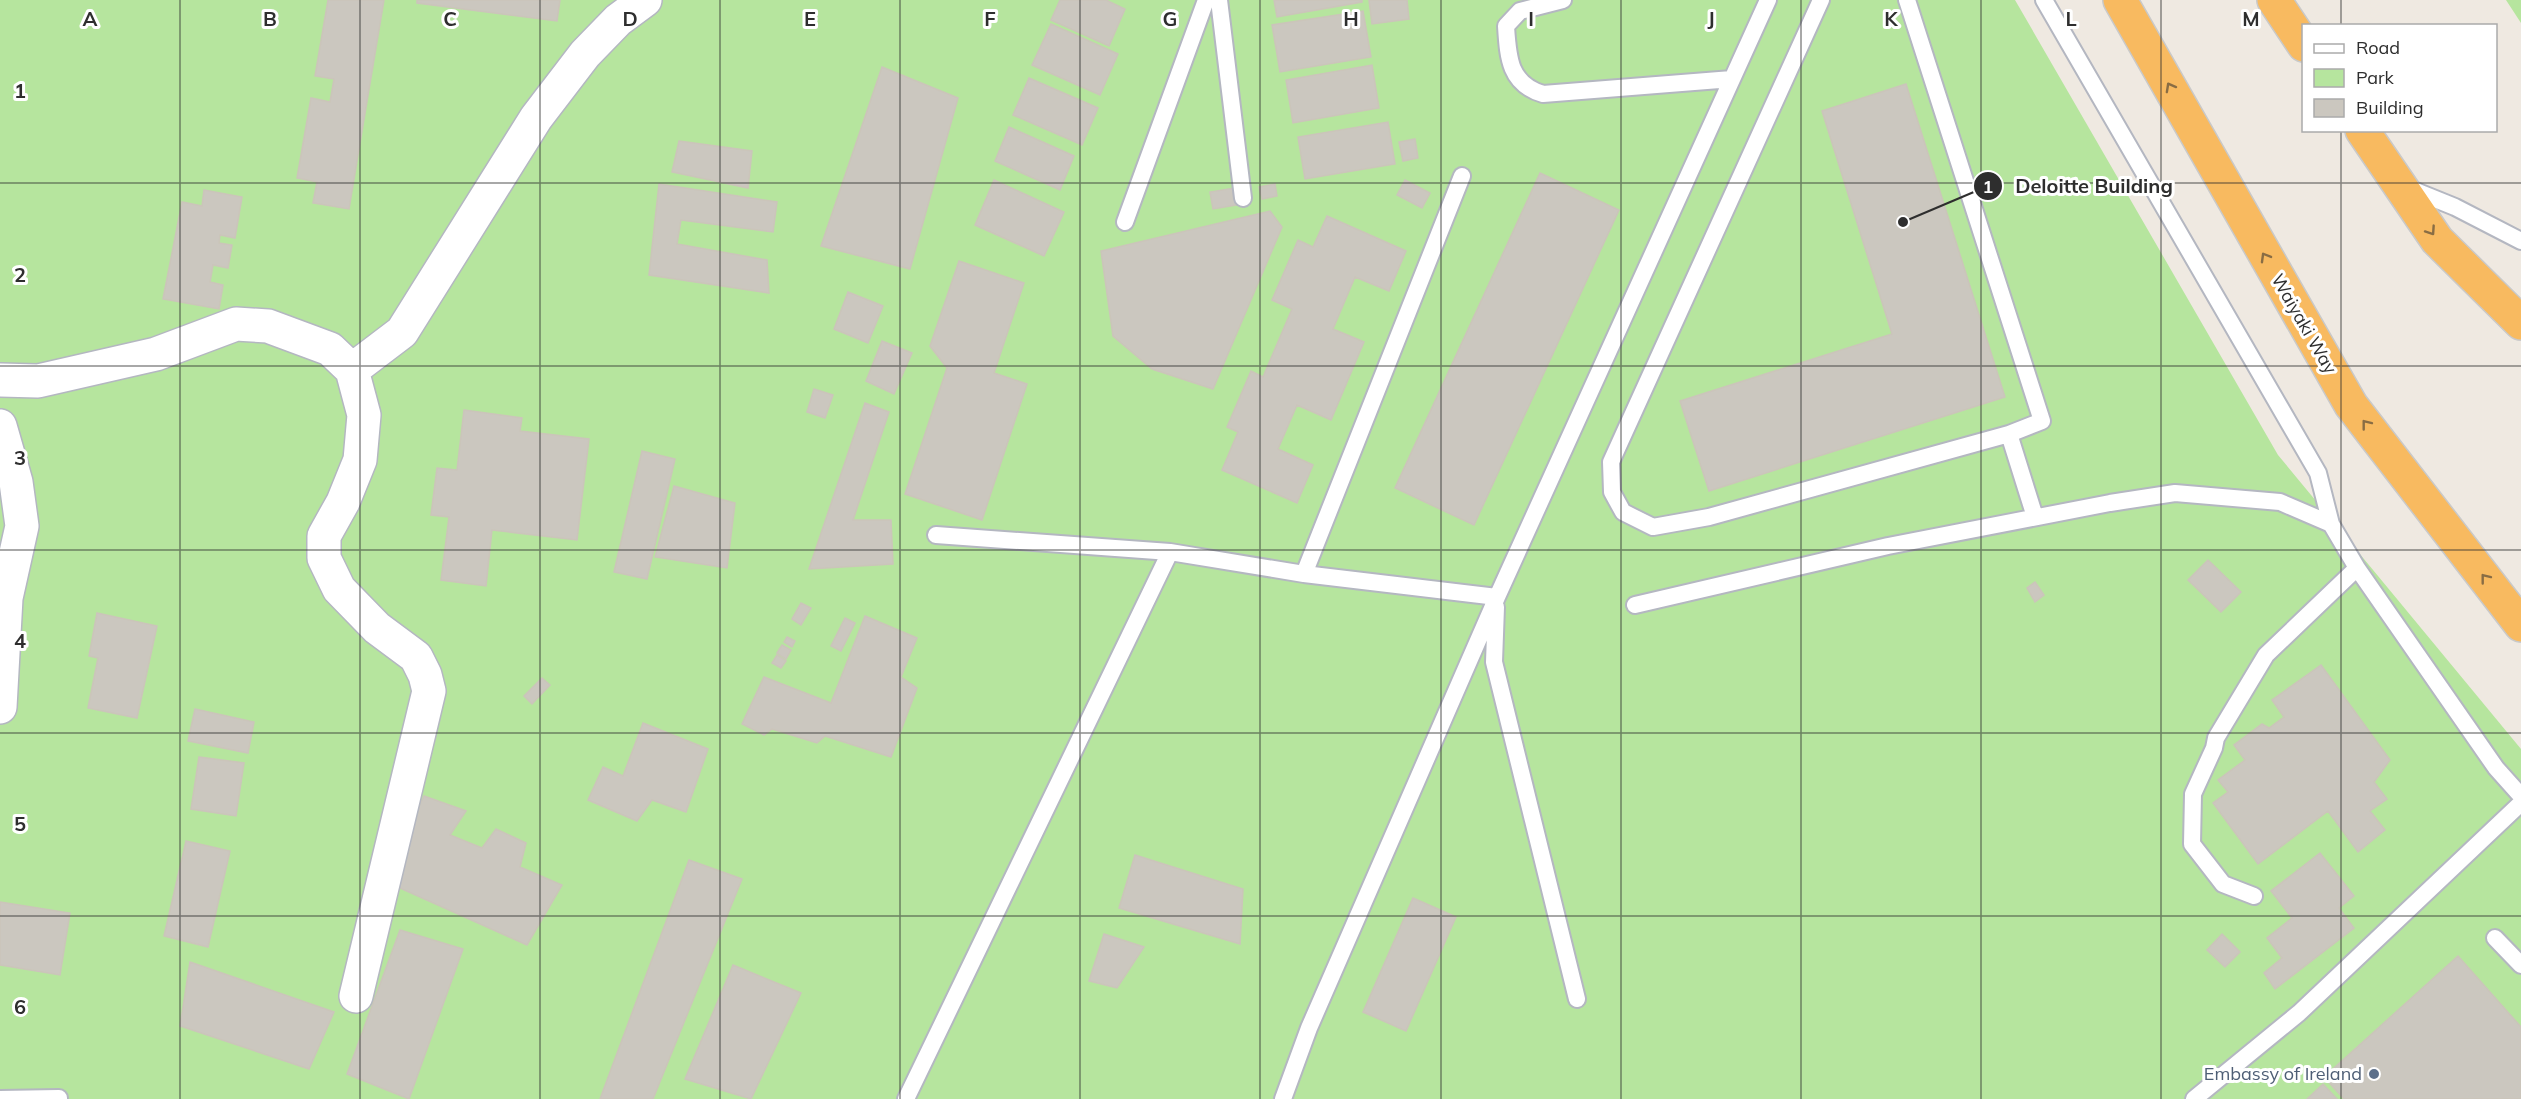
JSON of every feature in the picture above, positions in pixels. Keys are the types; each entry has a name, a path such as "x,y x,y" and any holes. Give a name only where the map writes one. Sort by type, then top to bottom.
{"highway":[{"name":"Waiyaki Way","path":"2120,0 2351,405 2521,625"},
{"path":"2274,0 2302,42"},
{"path":"2363,132 2437,240 2521,323"}],"street":[{"path":"352,370 402,332 536,118 585,54 618,20 645,0"},
{"path":"0,380 38,381 156,354 236,324 268,326 307,340 330,350 352,370 364,415 360,460 343,502 324,536 324,558 339,589 377,628 416,657 425,675 429,691 356,996"},
{"path":"0,426 16,482 22,526 6,598 0,707"}],"lane":[{"path":"1125,222 1206,0"},
{"path":"1219,0 1243,198"},
{"path":"1563,0 1520,11 1506,26 1508,54 1514,73 1528,89 1544,94 1732,79"},
{"path":"1283,1099 1308,1028 1497,597 1768,0"},
{"path":"1821,0 1611,462 1612,492 1623,512 1653,527 1709,517 2008,434 2042,421 1907,0"},
{"path":"2044,0 2318,473 2331,524 2357,568 2496,768 2521,796"},
{"path":"1304,574 1462,176"},
{"path":"2399,184 2455,207 2521,241"},
{"path":"2008,434 2035,517"},
{"path":"1635,605 1888,546 2035,517 2175,493 2280,502 2331,524"},
{"path":"936,535 1170,552 1304,574 1497,597"},
{"path":"906,1099 1170,552"},
{"path":"2254,896 2223,884 2192,844 2193,794 2214,748 2216,738 2266,655 2357,568"},
{"path":"1497,597 1494,662 1578,999"},
{"path":"2194,1099 2299,1013 2521,803"},
{"path":"2494,938 2521,965"},
{"path":"0,1099 59,1098"}],"green space":[{"path":"0,0 2015,0 2278,455 2521,749 2521,1099 0,1099"},
{"path":"2506,0 2521,0 2521,23"}],"building":[{"path":"328,0 384,0 349,209 313,203 317,182 297,178 311,98 330,102 334,79 315,76"},
{"path":"417,0 560,0 557,21 417,3"},
{"path":"1060,0 1106,0 1125,9 1109,46 1051,20"},
{"path":"1274,0 1362,0 1362,2 1277,17"},
{"path":"1369,0 1407,0 1409,19 1372,24"},
{"path":"1363,11 1371,57 1280,72 1272,25"},
{"path":"1051,24 1118,54 1100,95 1032,65"},
{"path":"1372,65 1379,108 1293,123 1286,80"},
{"path":"882,67 958,98 910,269 821,246"},
{"path":"1029,78 1098,108 1082,145 1013,115"},
{"path":"1906,84 2005,397 1709,491 1680,401 1892,334 1822,111"},
{"path":"1388,122 1395,164 1305,179 1298,137"},
{"path":"1009,127 1074,156 1060,190 995,161"},
{"path":"1415,139 1418,158 1403,161 1399,142"},
{"path":"679,141 752,151 748,188 672,172"},
{"path":"1540,173 1619,210 1474,525 1395,488"},
{"path":"994,180 1064,212 1044,256 975,225"},
{"path":"1405,180 1430,193 1422,208 1397,195"},
{"path":"659,184 777,202 773,232 681,220 677,244 767,260 769,293 649,275"},
{"path":"1275,184 1277,196 1262,199 1259,187"},
{"path":"1234,188 1237,205 1213,209 1210,192"},
{"path":"204,190 242,197 235,238 220,235 219,243 232,245 228,268 213,265 210,282 223,285 219,309 163,299 182,202 202,206"},
{"path":"1270,211 1282,227 1213,389 1152,369 1113,336 1101,251"},
{"path":"1327,216 1406,251 1389,291 1355,277 1333,329 1364,342 1331,420 1297,405 1278,449 1313,465 1297,503 1222,470 1238,432 1227,427 1251,371 1263,377 1292,309 1272,300 1298,240 1313,247"},
{"path":"959,261 1024,283 994,373 1027,384 982,520 905,494 947,368 930,346"},
{"path":"848,292 883,306 868,343 834,329"},
{"path":"882,341 912,353 894,394 866,381"},
{"path":"814,389 833,395 825,418 807,412"},
{"path":"865,403 889,412 853,520 891,520 893,564 809,569"},
{"path":"464,410 522,418 520,431 589,439 577,540 492,530 486,586 441,580 449,517 431,515 437,468 457,470"},
{"path":"642,451 675,459 647,579 614,572"},
{"path":"674,486 735,503 727,568 655,557"},
{"path":"2208,560 2241,592 2221,612 2188,580"},
{"path":"2035,582 2044,595 2035,602 2027,588"},
{"path":"801,603 811,608 801,625 792,619"},
{"path":"97,613 157,626 137,718 88,708 98,658 89,656"},
{"path":"865,616 917,638 901,677 917,688 891,757 825,736 817,743 772,729 764,735 742,724 764,677 831,703"},
{"path":"845,618 855,623 841,651 831,646"},
{"path":"787,637 795,641 792,647 784,642"},
{"path":"782,645 791,650 786,659 777,653"},
{"path":"777,655 786,661 781,668 772,663"},
{"path":"2321,665 2390,760 2374,782 2387,799 2370,811 2385,830 2358,852 2328,811 2258,864 2213,803 2228,792 2218,780 2245,760 2234,745 2262,724 2269,728 2284,717 2272,700"},
{"path":"542,678 550,685 532,704 524,696"},
{"path":"195,709 254,722 248,753 188,741"},
{"path":"643,723 708,749 686,812 652,800 637,821 588,800 603,767 623,776"},
{"path":"199,757 244,763 236,816 191,809"},
{"path":"424,796 466,811 450,835 482,848 496,829 526,843 520,867 562,885 527,945 384,881"},
{"path":"186,841 230,851 208,947 164,936"},
{"path":"2320,853 2354,896 2339,908 2354,928 2275,989 2264,973 2282,958 2267,938 2292,918 2271,891"},
{"path":"1135,855 1243,889 1240,944 1119,908"},
{"path":"689,860 742,879 653,1099 600,1099"},
{"path":"1413,898 1456,917 1406,1031 1363,1012"},
{"path":"0,902 70,913 60,975 0,965"},
{"path":"400,930 463,949 409,1099 347,1074"},
{"path":"1104,934 1144,947 1117,988 1089,981"},
{"path":"2222,934 2240,952 2225,967 2207,950"},
{"path":"2458,956 2521,1027 2521,1099 2344,1099 2324,1077"},
{"path":"190,962 334,1012 309,1069 180,1026"},
{"path":"733,965 801,993 751,1099 685,1079"},
{"path":"2323,1084 2337,1099 2307,1099"}],"place":[{"name":"Deloitte Building","path":"1903,222"},
{"name":"Embassy of Ireland","path":"2374,1074"}]}
